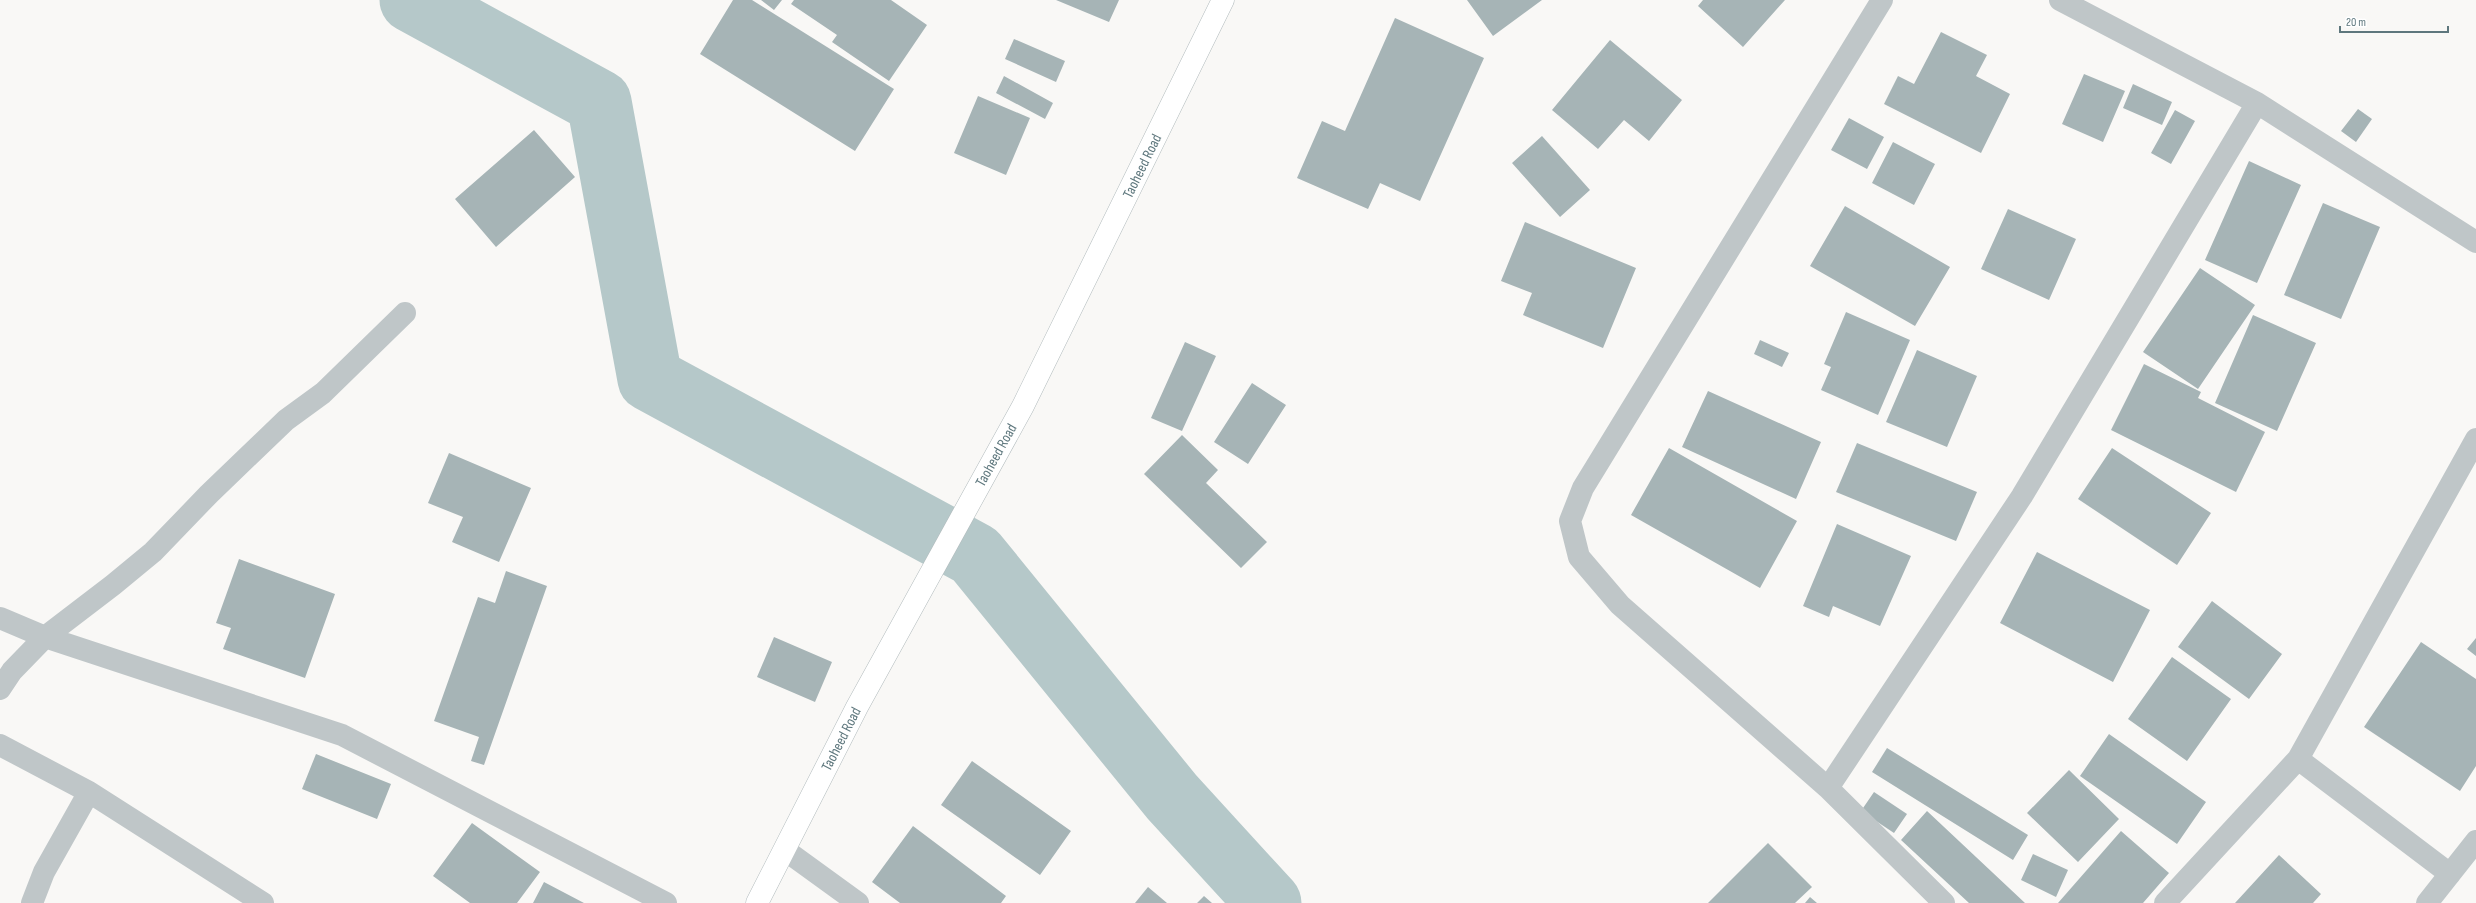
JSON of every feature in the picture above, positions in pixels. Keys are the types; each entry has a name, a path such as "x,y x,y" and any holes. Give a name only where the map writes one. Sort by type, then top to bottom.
{"main road":[{"name":"Taoheed Road","path":"757,903 857,707 1023,406 1223,0"}],"street":[{"path":"1882,0 1583,488 1570,521 1579,557 1620,605 1828,788 1944,903"},
{"path":"2060,0 2257,103 2476,242"},
{"path":"1828,788 2022,496 2257,103"},
{"path":"0,690 12,671 45,636 153,552 209,494 275,431 323,393 405,313"},
{"path":"2166,903 2298,759 2476,439"},
{"path":"0,618 45,636 342,735 666,903"},
{"path":"0,745 89,792 263,903"},
{"path":"2298,759 2450,874"},
{"path":"32,903 44,872 89,792"},
{"path":"2426,903 2476,841"},
{"path":"785,850 858,903"}],"building":[{"path":"733,0 752,0 894,89 855,151 700,54"},
{"path":"761,0 782,0 774,10"},
{"path":"794,0 891,0 927,25 889,81 832,42 837,35 791,4"},
{"path":"1056,0 1119,0 1109,22"},
{"path":"1467,0 1542,0 1493,36"},
{"path":"1703,0 1785,0 1743,47 1698,6"},
{"path":"1395,18 1484,58 1420,201 1380,183 1368,209 1297,178 1322,121 1345,131"},
{"path":"1941,32 1987,55 1976,76 2010,94 1981,153 1884,104 1898,76 1914,84"},
{"path":"1014,39 1065,61 1056,82 1005,59"},
{"path":"1610,40 1682,100 1649,141 1624,120 1598,149 1552,110"},
{"path":"2084,74 2125,91 2103,142 2062,124"},
{"path":"1004,76 1053,103 1045,119 996,93"},
{"path":"2133,84 2172,102 2162,125 2123,108"},
{"path":"978,96 1030,118 1006,175 954,153"},
{"path":"2358,109 2372,119 2356,142 2341,131"},
{"path":"2175,110 2195,121 2171,164 2151,153"},
{"path":"1849,118 1884,137 1867,169 1831,150"},
{"path":"534,130 575,177 496,247 455,199"},
{"path":"1542,136 1590,190 1560,217 1512,163"},
{"path":"1893,142 1935,164 1914,205 1872,183"},
{"path":"2249,161 2301,185 2257,283 2205,260"},
{"path":"2323,203 2380,227 2341,319 2284,295"},
{"path":"1845,206 1950,267 1915,326 1810,266"},
{"path":"2008,209 2076,239 2049,300 1981,269"},
{"path":"1525,222 1636,268 1603,348 1523,315 1532,293 1501,281"},
{"path":"2200,268 2255,305 2198,389 2143,352"},
{"path":"1846,312 1910,340 1878,415 1821,390 1831,367 1824,364"},
{"path":"2253,315 2316,343 2277,431 2215,403"},
{"path":"1760,340 1789,353 1782,367 1754,354"},
{"path":"1185,342 1216,356 1182,431 1151,418"},
{"path":"1917,350 1977,376 1947,447 1886,422"},
{"path":"2144,364 2201,392 2198,398 2265,432 2236,492 2111,430"},
{"path":"1252,383 1286,405 1248,464 1214,442"},
{"path":"1708,391 1821,442 1796,499 1682,447"},
{"path":"1182,435 1218,470 1206,483 1267,542 1241,568 1144,474"},
{"path":"1857,443 1977,492 1956,541 1836,492"},
{"path":"1669,448 1797,521 1760,588 1631,515"},
{"path":"2112,448 2211,513 2177,565 2078,499"},
{"path":"449,453 531,488 499,562 452,542 463,517 428,503"},
{"path":"1837,524 1911,556 1880,626 1833,606 1829,617 1803,606"},
{"path":"2037,552 2150,610 2113,682 2000,623"},
{"path":"239,559 335,594 305,678 223,649 231,628 216,623"},
{"path":"506,571 547,586 484,765 471,761 479,737 434,721 478,597 495,603"},
{"path":"2212,601 2282,654 2249,699 2178,647"},
{"path":"774,637 832,662 815,702 757,677"},
{"path":"2476,638 2476,656 2467,649"},
{"path":"2421,642 2476,679 2476,766 2460,791 2364,727"},
{"path":"2172,657 2231,699 2187,761 2128,719"},
{"path":"2109,734 2206,802 2177,844 2080,776"},
{"path":"1887,748 2028,835 2013,860 1872,772"},
{"path":"316,754 391,784 377,819 302,789"},
{"path":"972,761 1071,831 1040,875 941,805"},
{"path":"2069,770 2119,819 2078,862 2027,813"},
{"path":"1874,792 1907,814 1894,833 1861,811"},
{"path":"1927,811 2025,903 1969,903 1901,840"},
{"path":"472,823 540,872 517,903 470,903 433,876"},
{"path":"913,826 1006,896 1001,903 900,903 872,882"},
{"path":"2121,831 2169,873 2143,903 2058,903"},
{"path":"1768,843 1812,887 1795,903 1708,903"},
{"path":"2033,854 2068,870 2056,897 2021,880"},
{"path":"2279,855 2321,894 2313,903 2235,903"},
{"path":"544,882 584,903 533,903"},
{"path":"1148,887 1167,903 1135,903"},
{"path":"1204,896 1212,903 1197,903"},
{"path":"1810,897 1817,903 1805,903"}],"waterway":[{"path":"412,0 599,102 650,379 975,555 1172,797 1269,903"}]}
